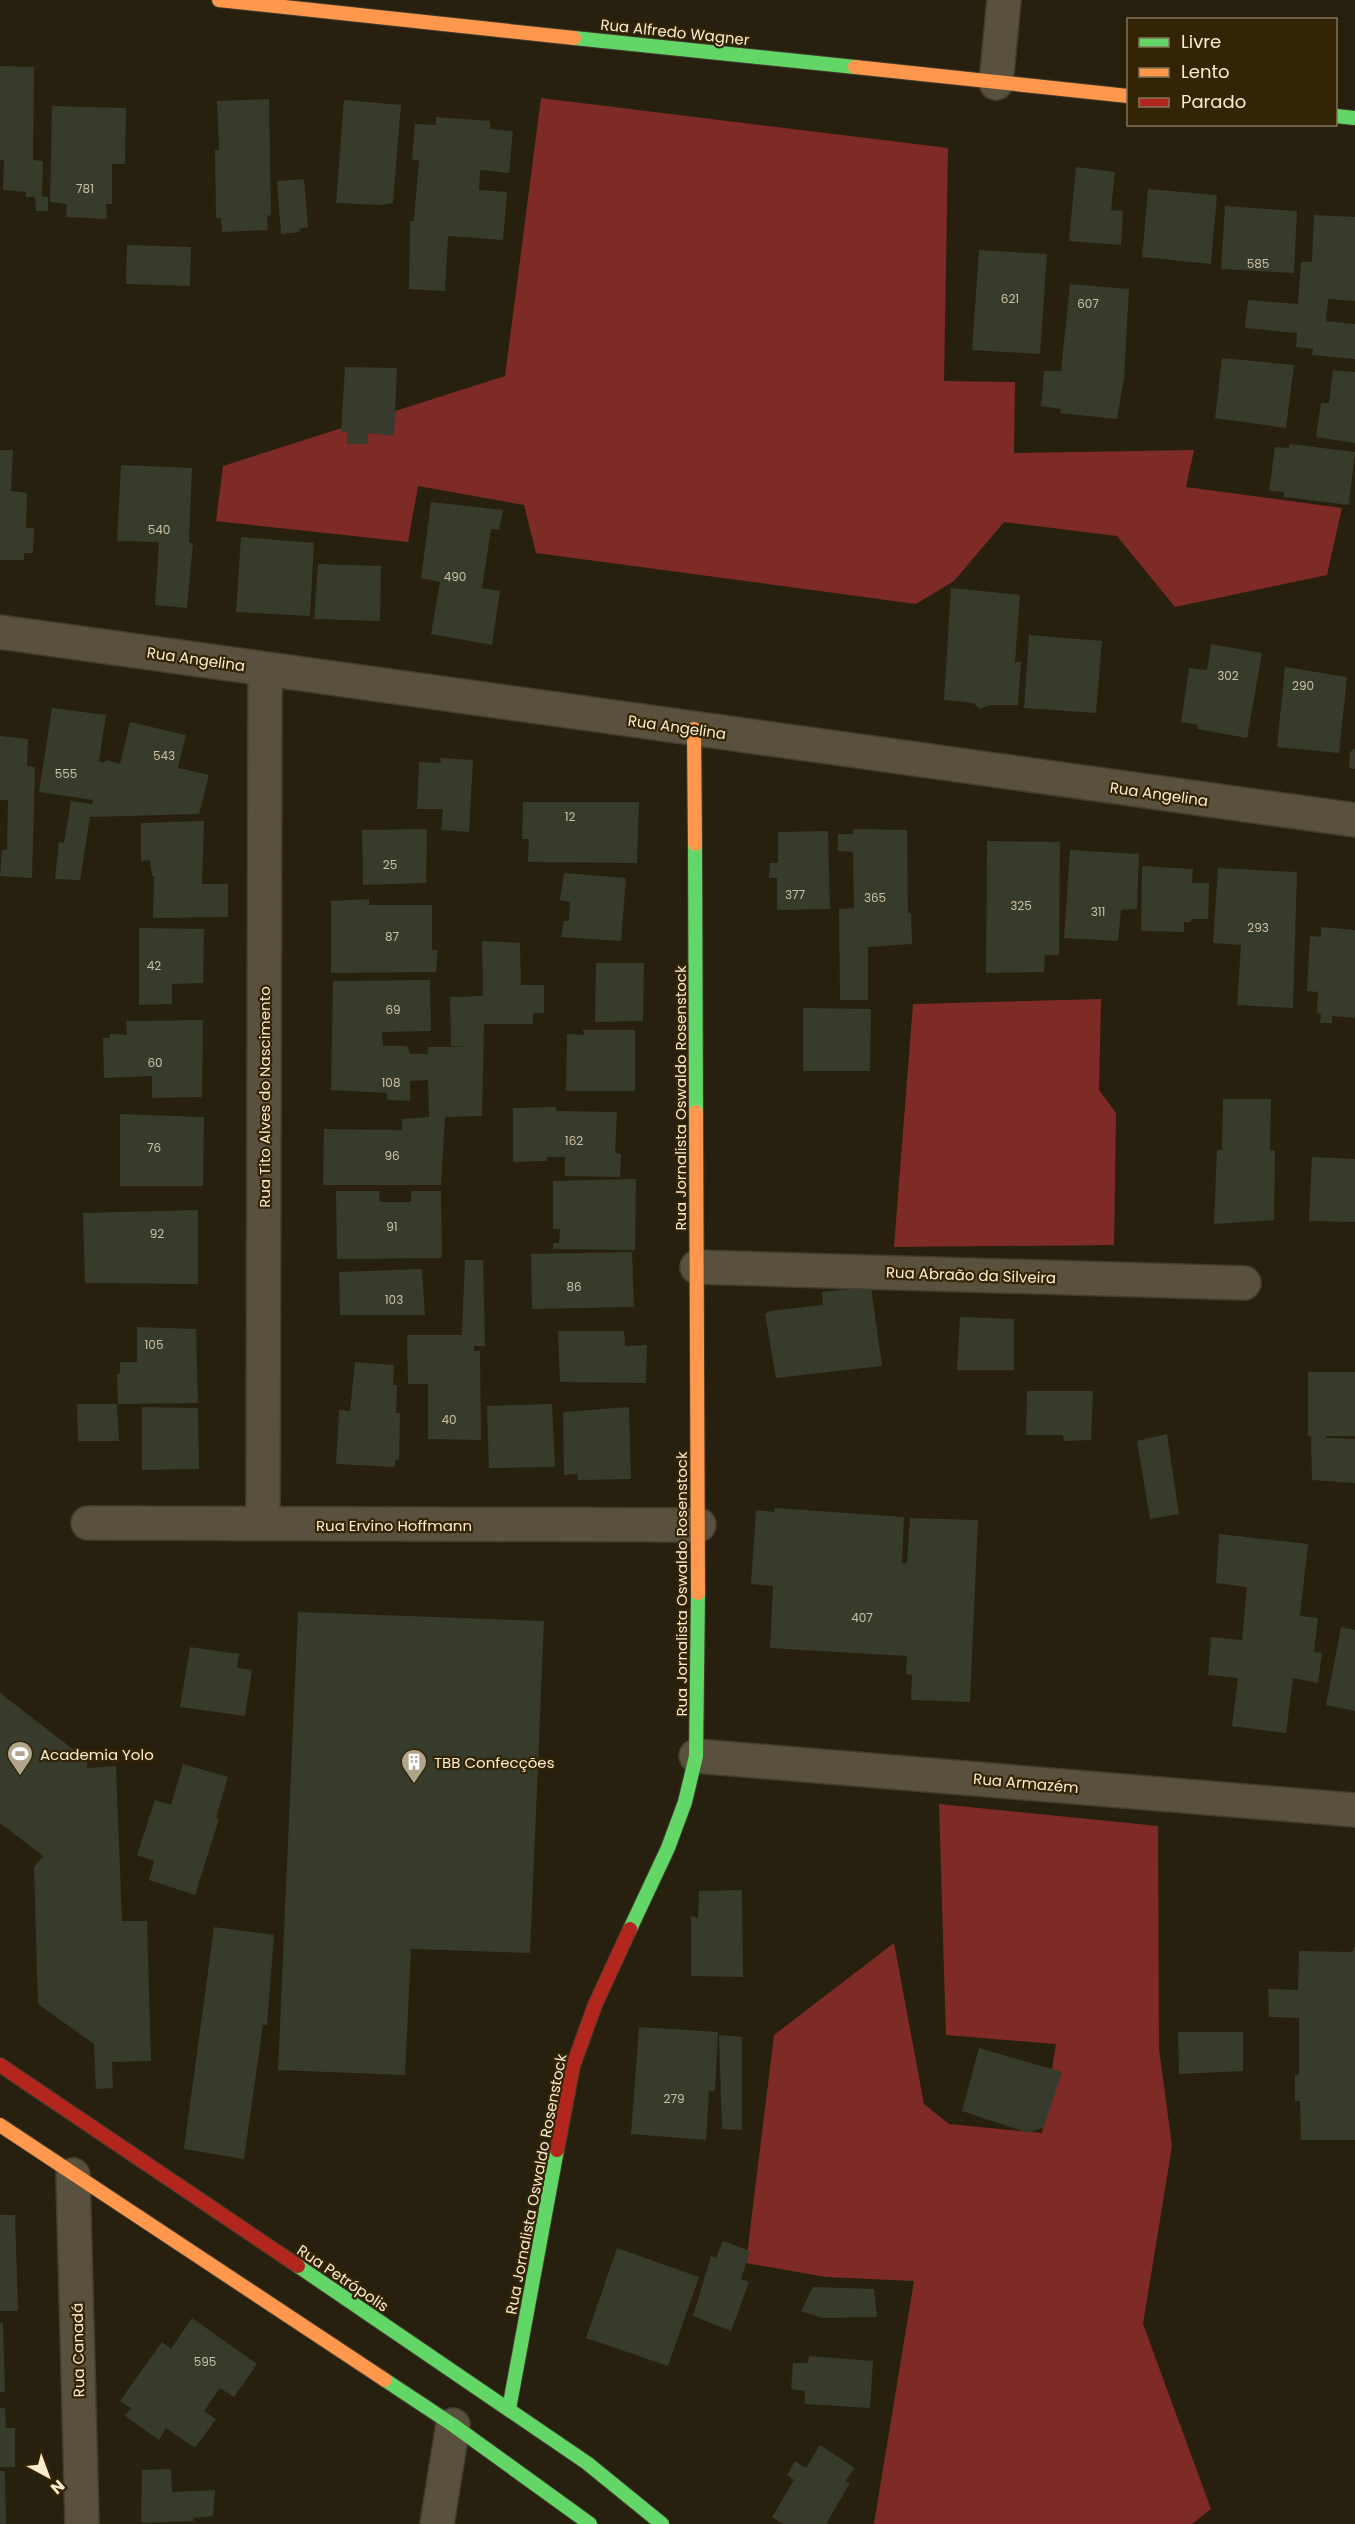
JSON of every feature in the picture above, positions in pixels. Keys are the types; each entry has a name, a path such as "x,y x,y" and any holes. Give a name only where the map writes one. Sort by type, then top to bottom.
{"street":[{"name":"Rua Alfredo Wagner","path":"219,0 1127,96"},
{"path":"996,83 1004,0"},
{"path":"1337,116 1355,118"},
{"name":"Rua Angelina","path":"0,632 1355,820"},
{"name":"Rua Tito Alves do Nascimento","path":"262,1524 265,669"},
{"name":"Rua Jornalista Oswaldo Rosenstock","path":"509,2409 573,2066 595,2005 668,1848 685,1802 696,1756 699,1526 694,729"},
{"name":"Rua Abraão da Silveira","path":"697,1267 1244,1283"},
{"name":"Rua Ervino Hoffmann","path":"88,1523 699,1526"},
{"name":"Rua Armazém","path":"696,1756 1355,1810"},
{"name":"Rua Petrópolis","path":"0,2065 587,2463 662,2524"},
{"path":"0,2125 453,2425 590,2524"},
{"name":"Rua Canadá","path":"74,2175 82,2524"},
{"path":"437,2524 453,2425"}],"shaded area":[{"path":"541,98 948,148 944,381 1015,382 1014,453 1194,450 1186,487 1342,508 1327,575 1175,607 1117,536 1004,522 954,581 916,604 536,553 524,505 418,486 408,542 216,521 223,466 505,376"},
{"path":"1101,999 1099,1090 1116,1113 1114,1245 894,1247 913,1004"},
{"path":"939,1804 1158,1826 1159,2049 1172,2146 1143,2324 1211,2509 1192,2524 874,2524 914,2281 826,2277 746,2263 774,2035 894,1943 924,2104 949,2124 1042,2133 1056,2044 946,2035"}],"building":[{"path":"0,66 34,67 33,160 43,161 42,196 48,197 48,211 36,211 35,197 26,197 26,192 3,190 4,160 0,160"},
{"path":"269,99 271,215 267,216 268,230 222,232 221,218 216,218 215,150 219,150 217,101"},
{"path":"344,100 401,105 393,203 379,205 336,203"},
{"path":"52,106 126,108 125,164 112,164 112,204 106,204 107,219 66,217 67,204 50,202"},
{"path":"436,117 490,121 490,129 513,131 509,173 480,170 479,190 507,192 503,240 448,236 445,291 409,289 410,221 414,221 419,160 412,160 415,124 436,125"},
{"path":"1076,167 1115,172 1111,210 1123,211 1121,245 1069,241"},
{"path":"304,179 308,227 299,229 300,232 281,234 277,181"},
{"path":"1148,189 1217,195 1211,264 1142,257"},
{"path":"1225,206 1297,211 1294,273 1221,269"},
{"path":"1314,215 1355,217 1355,301 1328,299 1326,321 1355,324 1355,359 1312,355 1313,349 1296,347 1297,333 1245,328 1248,300 1298,304 1301,262 1312,262"},
{"path":"127,245 191,247 190,286 126,284"},
{"path":"979,250 1047,254 1040,354 972,350"},
{"path":"1070,284 1129,289 1124,378 1117,419 1060,413 1061,409 1041,406 1044,371 1061,371"},
{"path":"1222,358 1294,365 1286,428 1215,418"},
{"path":"345,367 397,368 394,436 368,433 368,444 347,444 347,432 341,432"},
{"path":"1333,370 1355,372 1355,443 1316,437 1321,403 1329,403"},
{"path":"1290,444 1355,452 1349,505 1284,497 1284,492 1269,491 1275,447 1289,448"},
{"path":"0,450 13,450 11,491 27,493 26,528 34,528 33,553 24,553 24,560 0,560"},
{"path":"121,465 192,468 189,543 193,543 187,608 155,605 159,542 117,541"},
{"path":"431,502 503,510 499,530 491,529 482,588 500,591 492,645 431,634 440,582 421,578"},
{"path":"241,537 314,543 310,616 236,612"},
{"path":"318,564 381,566 380,621 314,619"},
{"path":"951,588 1020,595 1015,662 1021,662 1018,705 989,705 980,709 973,703 944,700"},
{"path":"1029,635 1102,641 1096,713 1024,708"},
{"path":"1211,644 1262,653 1247,738 1197,729 1198,725 1181,722 1189,668 1207,670"},
{"path":"1285,667 1347,677 1339,753 1277,747"},
{"path":"52,708 106,715 99,761 104,763 107,760 120,764 130,722 186,735 178,768 209,775 199,814 90,817 80,880 55,879 59,842 64,843 71,801 92,804 93,800 39,792"},
{"path":"0,736 28,739 27,766 35,767 32,878 0,876 2,850 7,850 8,800 0,800"},
{"path":"1355,748 1355,769 1349,768 1350,752"},
{"path":"440,758 473,760 469,832 441,830 443,809 417,809 419,762 441,763"},
{"path":"523,802 639,802 637,863 528,862 529,839 522,839"},
{"path":"204,821 202,884 228,884 228,917 153,918 154,876 152,876 150,860 141,861 141,823"},
{"path":"427,829 426,883 363,885 362,830"},
{"path":"853,829 907,830 908,913 911,913 912,944 868,947 868,1000 840,1000 839,909 854,908 853,852 838,851 838,834 853,834"},
{"path":"828,831 830,909 777,910 777,878 769,878 770,863 778,863 778,832"},
{"path":"987,841 1060,842 1059,955 1045,955 1044,972 986,973"},
{"path":"1070,850 1139,854 1137,909 1121,910 1118,941 1064,938"},
{"path":"1142,866 1193,869 1192,883 1209,883 1208,919 1191,919 1191,922 1184,922 1184,932 1141,931"},
{"path":"1218,868 1297,872 1293,1008 1237,1005 1241,945 1213,943"},
{"path":"564,873 626,878 621,941 561,937 564,921 569,921 570,902 560,900"},
{"path":"369,899 369,905 432,905 432,950 438,950 436,972 331,973 331,901"},
{"path":"1321,927 1355,930 1355,1018 1332,1016 1332,1023 1320,1023 1321,1014 1317,1013 1318,992 1307,991 1310,936 1321,937"},
{"path":"139,928 204,929 203,983 172,984 172,1004 139,1005"},
{"path":"482,941 520,943 521,985 544,985 544,1013 533,1013 533,1024 484,1024 482,1116 445,1117 441,1185 323,1185 324,1129 402,1130 402,1119 429,1117 428,1080 410,1081 410,1101 387,1100 387,1093 331,1090 333,981 430,980 431,1031 382,1032 383,1046 407,1046 410,1054 428,1054 428,1047 467,1047 451,1046 450,997 483,996"},
{"path":"596,963 644,963 643,1021 595,1022"},
{"path":"803,1008 871,1009 870,1071 803,1071"},
{"path":"203,1020 202,1097 152,1098 152,1076 104,1078 103,1038 110,1038 110,1034 127,1035 126,1021"},
{"path":"583,1030 635,1030 635,1091 566,1091 567,1034 584,1035"},
{"path":"1223,1099 1271,1099 1270,1151 1275,1150 1274,1220 1214,1224 1217,1150 1222,1150"},
{"path":"556,1107 556,1111 617,1112 615,1153 621,1154 620,1177 565,1176 565,1157 547,1157 547,1161 513,1162 513,1108"},
{"path":"120,1114 204,1117 203,1186 120,1186"},
{"path":"1312,1157 1355,1159 1355,1222 1309,1221"},
{"path":"636,1179 635,1250 553,1249 553,1243 559,1243 560,1229 553,1229 553,1181"},
{"path":"336,1191 379,1191 380,1202 411,1202 411,1191 441,1191 442,1258 337,1259"},
{"path":"198,1210 198,1284 85,1283 83,1213"},
{"path":"632,1252 634,1307 532,1309 531,1254"},
{"path":"465,1260 483,1260 485,1346 474,1346 474,1351 480,1351 481,1440 428,1439 428,1384 408,1384 407,1335 462,1335"},
{"path":"422,1269 425,1315 340,1315 339,1272"},
{"path":"871,1287 882,1366 776,1378 765,1314 770,1311 823,1305 822,1292"},
{"path":"960,1317 1014,1319 1014,1370 957,1370"},
{"path":"137,1327 196,1329 198,1403 118,1404 117,1374 120,1374 120,1362 137,1362"},
{"path":"558,1331 624,1331 625,1346 647,1345 646,1383 560,1382"},
{"path":"355,1362 394,1365 393,1385 397,1385 396,1413 400,1413 399,1460 395,1460 395,1467 336,1464 339,1410 350,1411"},
{"path":"1308,1372 1355,1372 1355,1436 1326,1436 1326,1438 1355,1439 1355,1483 1312,1480 1311,1436 1308,1436"},
{"path":"1027,1391 1093,1391 1091,1440 1064,1441 1063,1435 1026,1435"},
{"path":"77,1404 117,1404 119,1441 78,1441"},
{"path":"552,1404 555,1467 489,1468 487,1406"},
{"path":"142,1407 198,1408 199,1469 142,1470"},
{"path":"629,1407 631,1479 578,1480 577,1474 564,1475 563,1412"},
{"path":"1167,1434 1179,1514 1150,1519 1137,1441"},
{"path":"775,1508 904,1517 902,1563 907,1563 910,1518 978,1520 970,1702 911,1700 912,1675 906,1674 907,1656 770,1648 773,1586 751,1584 756,1510 774,1512"},
{"path":"1219,1534 1308,1544 1300,1616 1318,1618 1314,1652 1322,1653 1318,1683 1293,1678 1286,1733 1232,1726 1238,1678 1208,1675 1211,1637 1242,1640 1247,1587 1216,1583"},
{"name":"TBB Confecções","path":"298,1612 544,1621 530,1953 411,1949 405,2075 278,2070"},
{"path":"1341,1627 1355,1630 1355,1711 1326,1705"},
{"path":"190,1647 239,1654 237,1668 252,1670 245,1716 180,1707"},
{"path":"0,1693 87,1760 87,1768 116,1766 122,1921 147,1921 151,2061 112,2062 113,2088 96,2089 94,2044 38,2004 34,1867 43,1856 0,1823"},
{"path":"183,1764 228,1777 216,1818 219,1819 195,1895 149,1880 154,1861 137,1855 155,1800 171,1805"},
{"path":"742,1890 743,1977 691,1976 691,1916 698,1918 699,1891"},
{"path":"214,1927 274,1935 267,2025 263,2025 244,2159 184,2149"},
{"path":"1355,1946 1355,2140 1301,2140 1300,2101 1295,2101 1295,2075 1299,2075 1299,2018 1269,2017 1268,1989 1298,1990 1299,1951 1352,1952"},
{"path":"639,2027 718,2032 715,2091 709,2091 706,2140 631,2134"},
{"path":"1178,2032 1243,2032 1243,2071 1179,2074"},
{"path":"719,2035 742,2037 742,2130 722,2129"},
{"path":"979,2048 1062,2072 1044,2127 1029,2133 962,2111"},
{"path":"0,2215 15,2215 18,2311 0,2311"},
{"path":"723,2241 750,2251 741,2279 749,2282 731,2331 693,2316 711,2256 716,2258"},
{"path":"617,2248 699,2277 668,2366 586,2338"},
{"path":"813,2287 874,2289 877,2317 823,2318 801,2311"},
{"path":"192,2318 257,2364 234,2397 220,2388 204,2411 216,2419 195,2448 166,2428 159,2440 125,2416 131,2408 120,2401 162,2342 171,2349"},
{"path":"0,2323 3,2323 5,2392 0,2392"},
{"path":"809,2356 873,2361 870,2408 805,2404 805,2391 791,2389 793,2363 808,2363"},
{"path":"0,2408 5,2408 6,2428 15,2428 15,2467 0,2467"},
{"path":"820,2445 855,2468 845,2481 850,2483 826,2524 783,2524 772,2517 794,2480 787,2475 795,2461 806,2468"},
{"path":"171,2469 172,2492 215,2490 213,2516 193,2518 194,2521 141,2523 142,2470"},
{"path":"0,2471 5,2471 6,2524 0,2524"}],"traffic: fast":[{"path":"574,38 855,67"},
{"path":"1337,116 1355,118"},
{"path":"695,844 696,1112"},
{"path":"630,1929 668,1848 685,1802 696,1756 698,1593"},
{"path":"509,2409 557,2150"},
{"path":"298,2266 587,2463 662,2524"},
{"path":"385,2380 453,2425 590,2524"}],"traffic: slow":[{"path":"219,0 574,38"},
{"path":"855,67 1127,96"},
{"path":"694,729 695,844"},
{"path":"696,1112 698,1593"},
{"path":"0,2125 385,2380"}],"traffic: jam":[{"path":"557,2150 573,2066 595,2005 630,1929"},
{"path":"0,2065 298,2266"}],"place":[{"name":"Academia Yolo","path":"20,1777"},
{"name":"TBB Confecções","path":"414,1785"}]}
